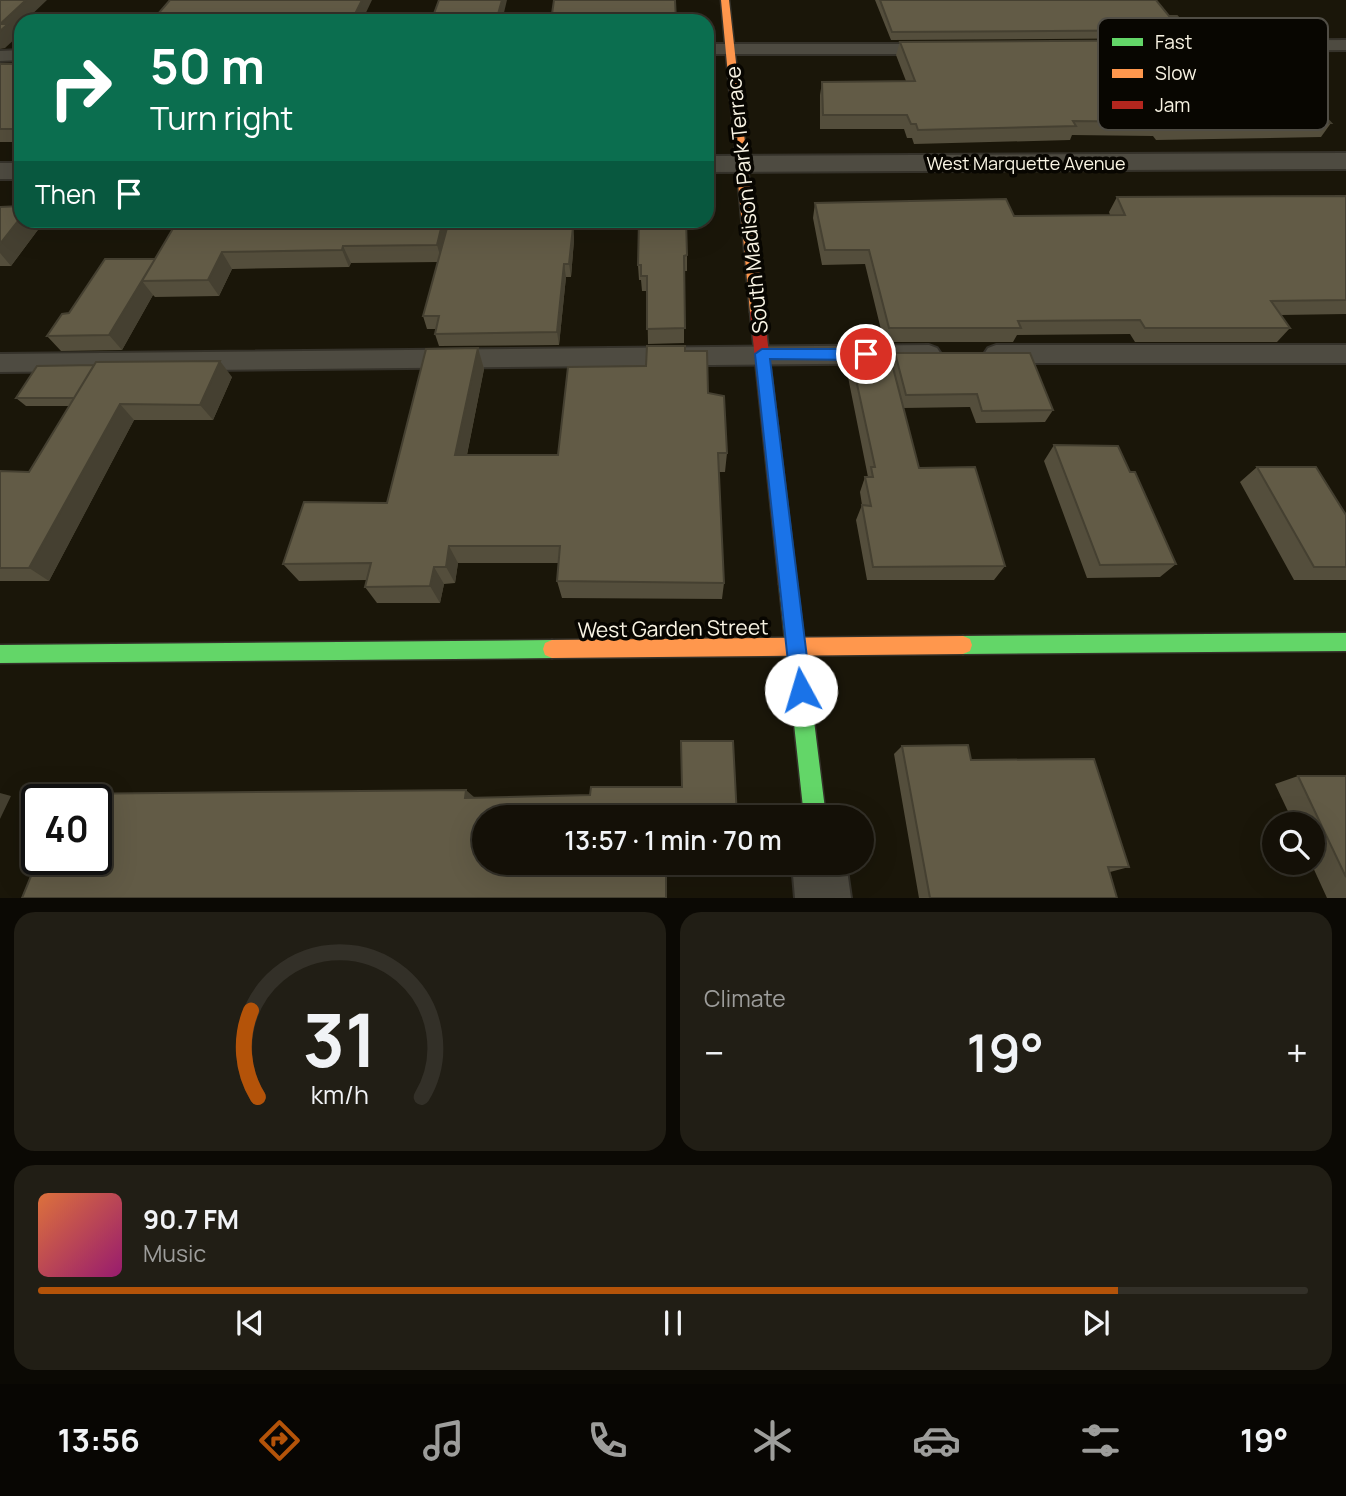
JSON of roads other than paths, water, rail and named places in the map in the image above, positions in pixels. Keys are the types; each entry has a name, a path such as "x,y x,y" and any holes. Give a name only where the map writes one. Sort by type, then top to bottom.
{"street":[{"name":"South Madison Park Terrace","path":"725,0 740,164 814,805"},
{"name":"West Marquette Avenue","path":"714,164 1346,161"},
{"name":"West Garden Street","path":"0,654 1346,642"},
{"path":"820,875 823,898"}],"lane":[{"path":"1328,46 1346,46"},
{"path":"714,49 954,48"},
{"path":"0,363 951,354"},
{"path":"979,354 1346,354"}]}
